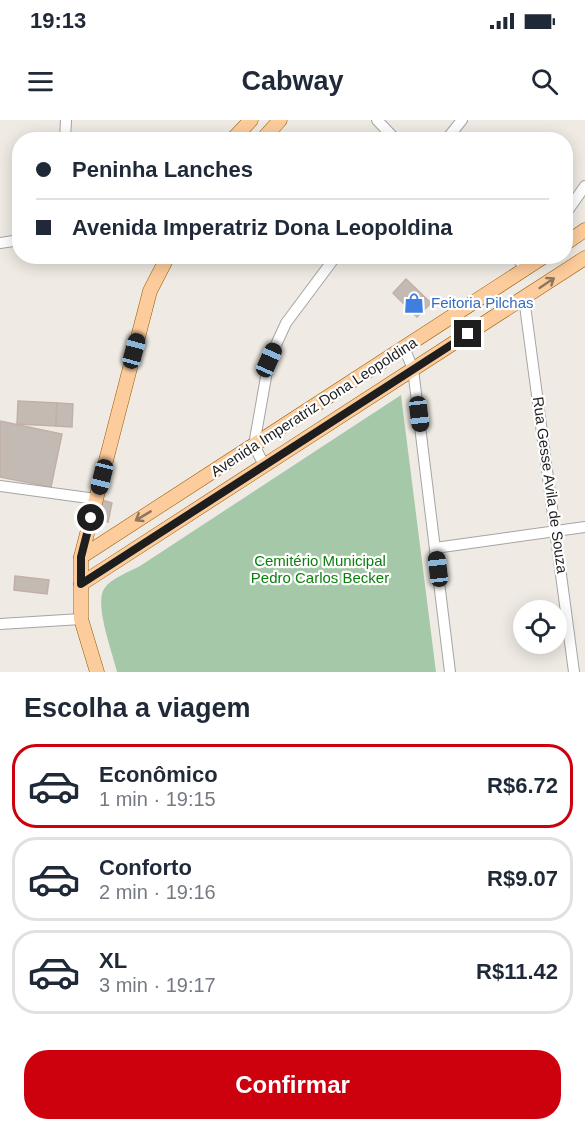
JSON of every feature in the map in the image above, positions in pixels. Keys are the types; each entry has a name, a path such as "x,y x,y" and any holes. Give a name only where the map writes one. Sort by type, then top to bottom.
{"main road":[{"path":"269,132 280,120"},
{"name":"Avenida Imperatriz Dona Leopoldina","path":"81,584 585,258"},
{"path":"97,672 81,619 81,557 150,291 164,264"},
{"name":"Avenida Imperatriz Dona Leopoldina","path":"81,557 405,350 533,264"},
{"path":"163,504 176,524"}],"street":[{"path":"377,120 388,132"},
{"path":"452,132 462,120"},
{"path":"573,203 585,186"},
{"path":"264,465 254,445 269,360 286,323 330,264"},
{"path":"523,264 527,268"},
{"name":"Rua Gesse Avila de Souza","path":"524,298 557,531 574,672"},
{"path":"405,350 413,369 450,672"},
{"path":"0,486 96,499"},
{"path":"435,548 585,527"},
{"path":"0,624 81,619"}],"green space":[{"name":"Cemitério Municipal Pedro Carlos Becker","path":"401,395 436,672 117,672 101,606 107,585 140,566"}],"building":[{"path":"406,279 431,303 417,317 393,293"},
{"path":"18,401 57,403 56,426 17,424"},
{"path":"57,403 73,404 72,427 56,426"},
{"path":"0,421 62,434 51,487 0,477"},
{"path":"99,499 112,503 108,522 95,519"},
{"path":"15,576 49,580 47,594 14,590"}],"place":[{"name":"Feitoria Pilchas","path":"414,303"}],"route":[{"path":"91,518 81,557 81,584 468,334"}]}
